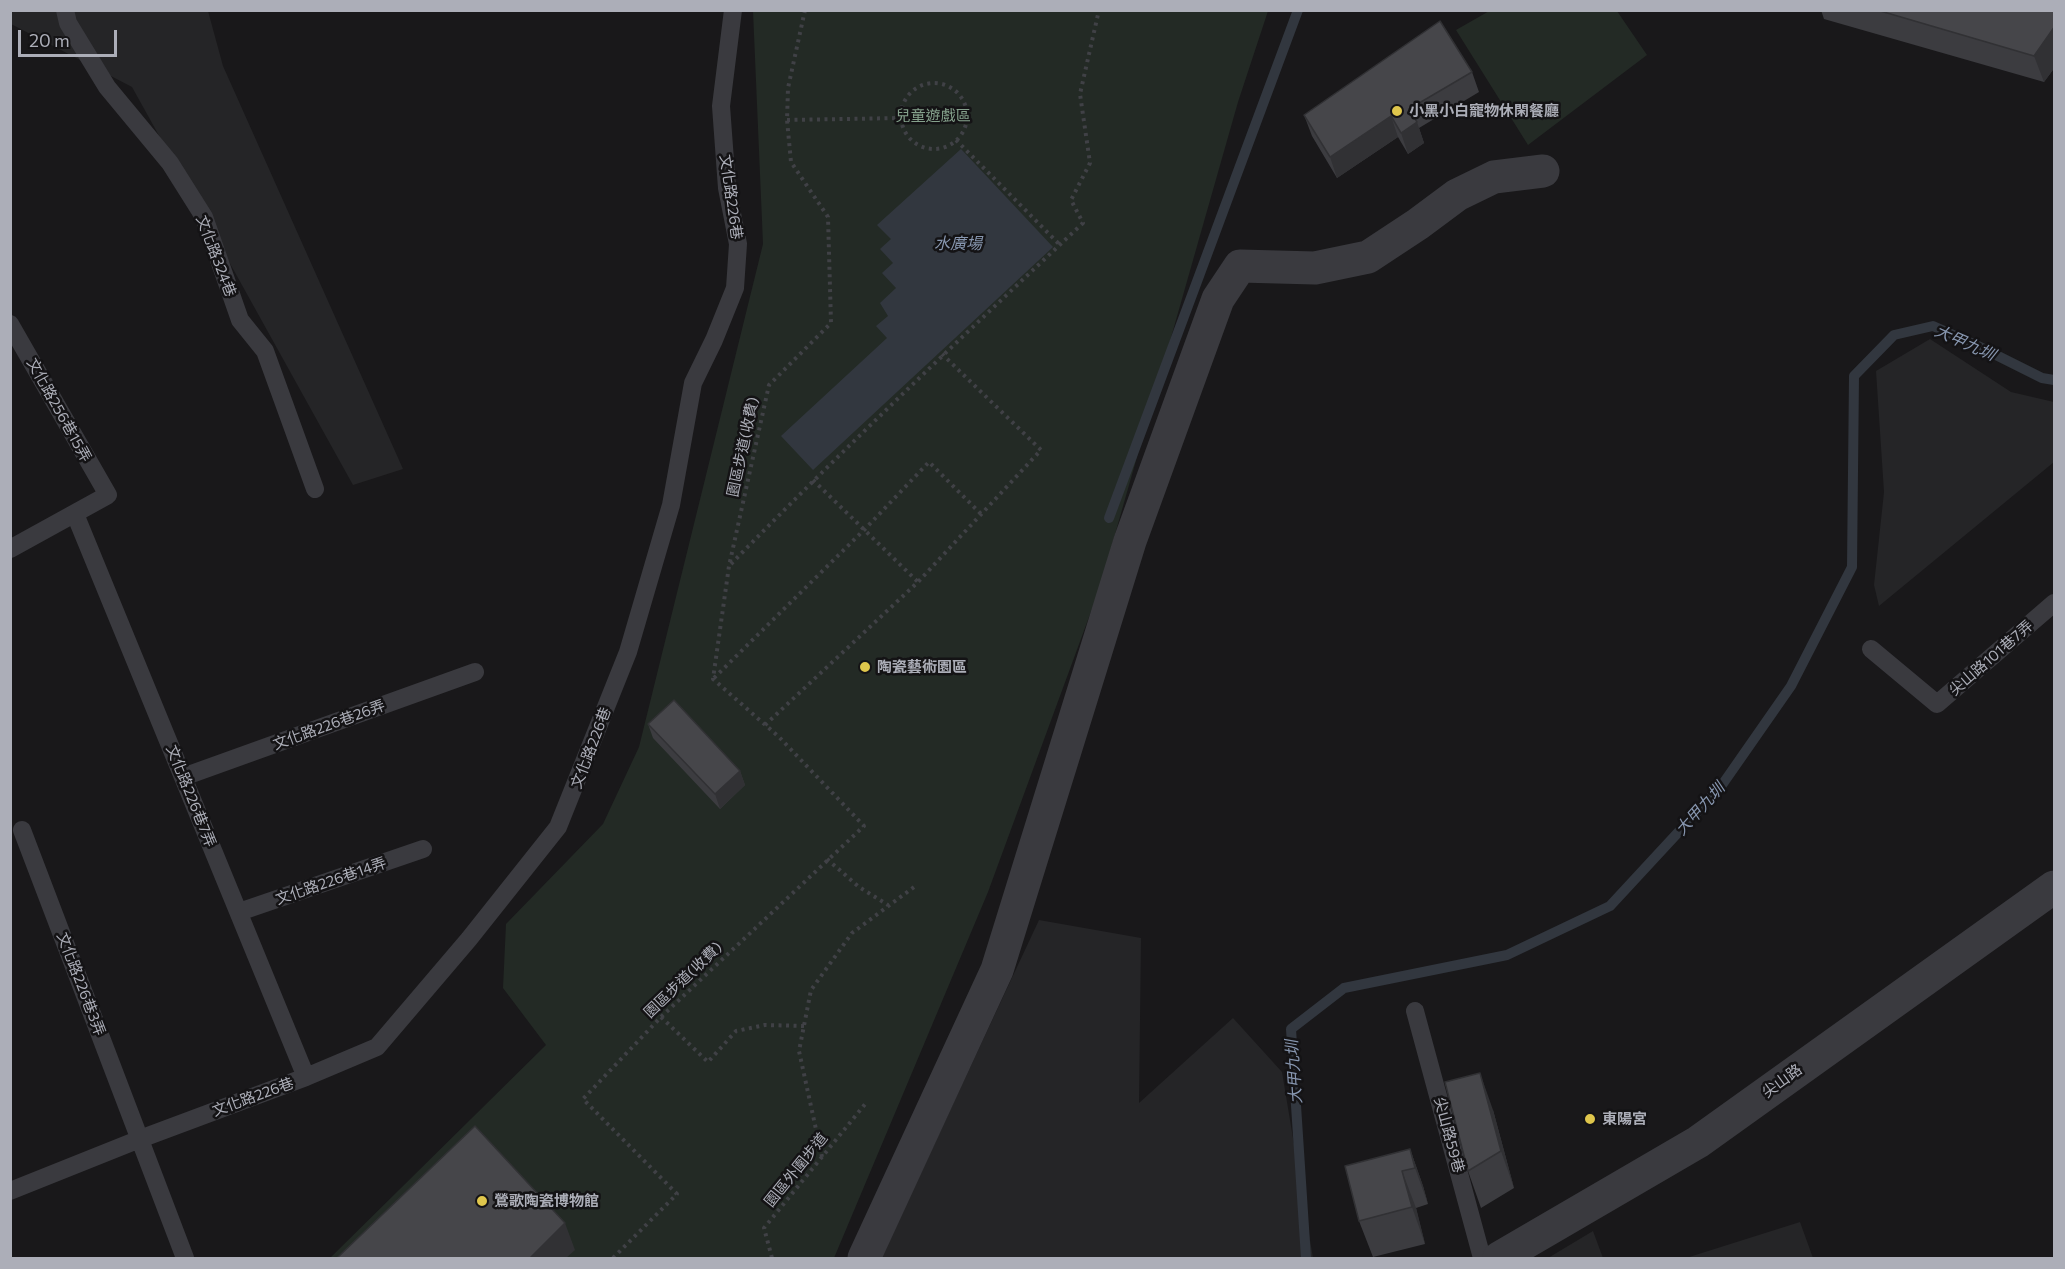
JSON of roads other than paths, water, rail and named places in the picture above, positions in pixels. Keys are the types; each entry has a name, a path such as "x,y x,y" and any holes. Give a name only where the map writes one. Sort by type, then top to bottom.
{"street":[{"path":"864,1258 997,970 1130,541 1218,299 1240,266 1315,268 1368,257 1466,190 1494,177 1543,171"},
{"name":"尖山路","path":"1499,1258 1698,1142 2055,887"}],"lane":[{"name":"文化路324巷","path":"64,10 68,23 107,87 170,164 204,217 240,320 265,351 315,489"},
{"name":"文化路226巷","path":"10,1191 140,1139 306,1077 377,1047 469,939 558,827 628,652 671,505 693,383 714,340 735,288 738,244 727,188 721,106 733,10"},
{"name":"文化路256巷15弄","path":"10,324 108,495 75,514"},
{"name":"文化路226巷7弄","path":"75,514 306,1077"},
{"path":"11,548 75,514"},
{"name":"尖山路101巷7弄","path":"1871,649 1937,704 2055,603"},
{"name":"文化路226巷26弄","path":"183,777 475,672"},
{"name":"文化路226巷3弄","path":"22,830 185,1258"},
{"name":"文化路226巷14弄","path":"239,912 423,849"},
{"name":"尖山路59巷","path":"1415,1011 1482,1258"}],"water":[{"name":"水廣場","path":"961,149 1053,247 813,470 781,436 887,338 876,326 888,316 880,303 896,288 882,273 893,263 880,249 891,239 877,225"}],"waterway":[{"path":"1109,518 1298,10"},
{"name":"大甲九圳","path":"1306,1258 1291,1029 1344,988 1507,955 1610,906 1722,785 1791,686 1852,567 1854,376 1894,335 1933,326 2042,378 2054,380"}],"place":[{"name":"小黑小白寵物休閑餐廳","path":"1397,111"},
{"name":"陶瓷藝術園區","path":"865,667"},
{"name":"東陽宮","path":"1590,1119"},
{"name":"鶯歌陶瓷博物館","path":"482,1201"}],"park label":[{"name":"兒童遊戲區","path":"933,116"}]}
